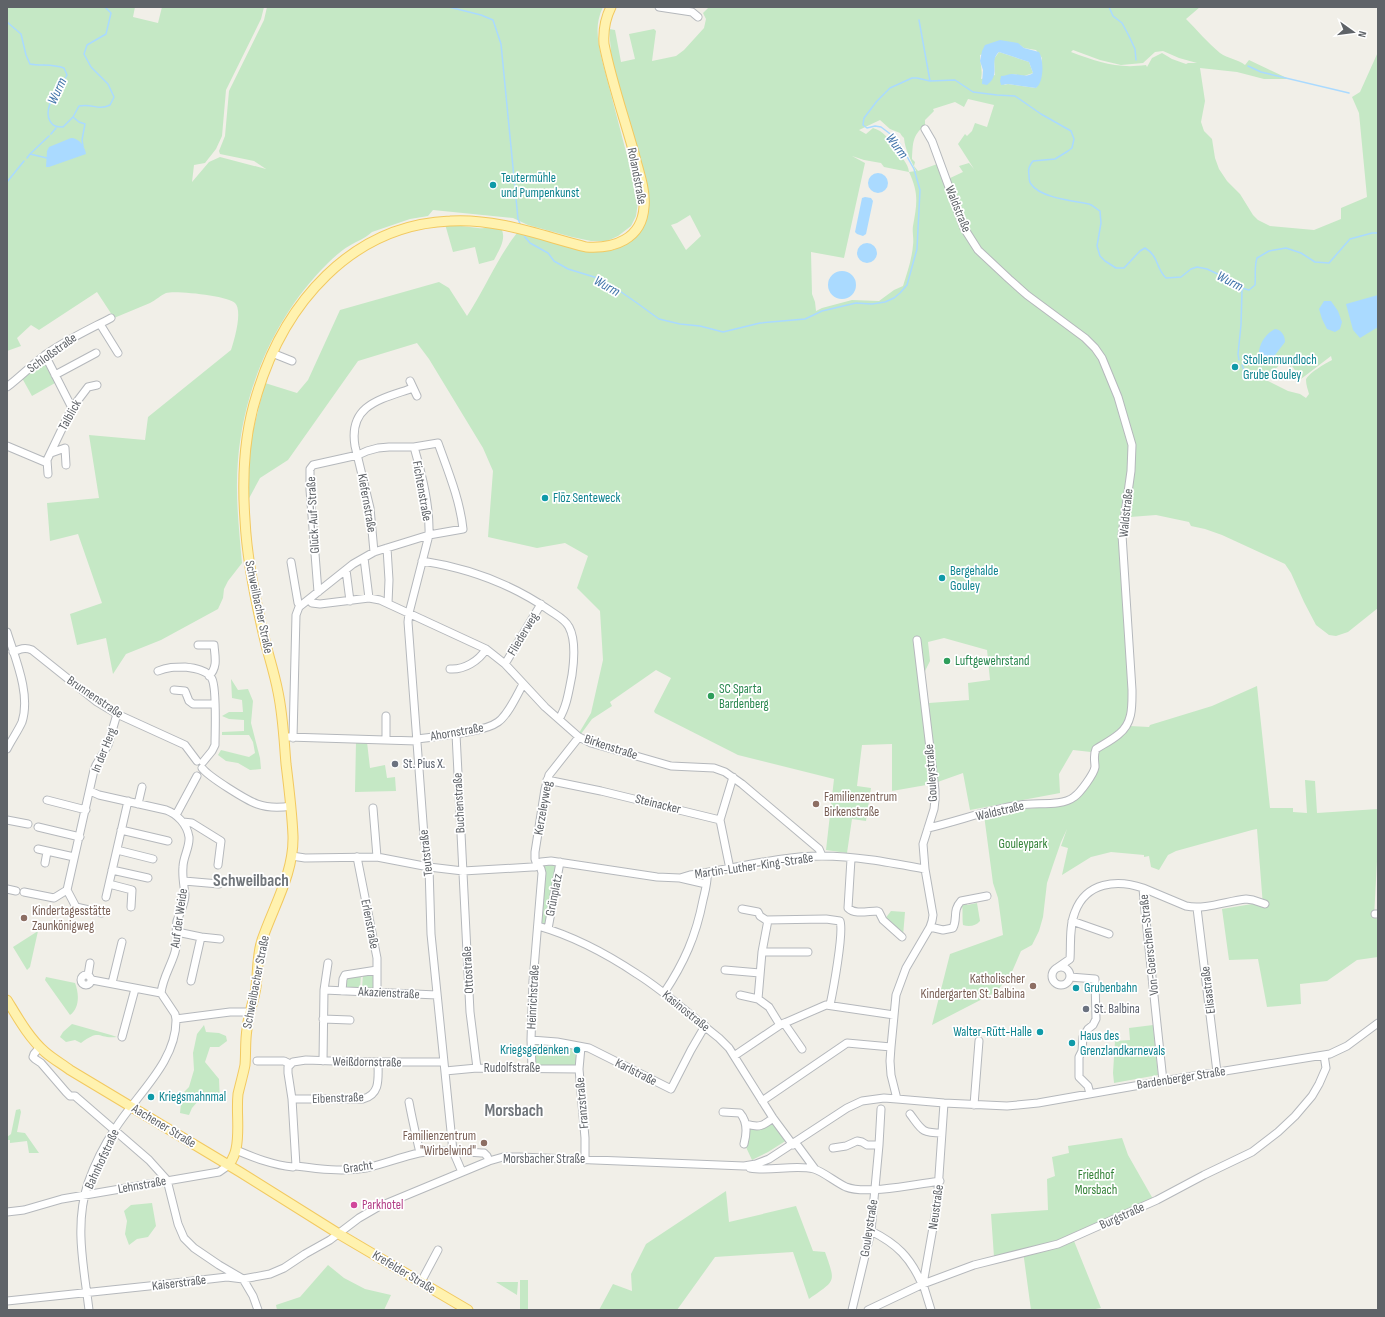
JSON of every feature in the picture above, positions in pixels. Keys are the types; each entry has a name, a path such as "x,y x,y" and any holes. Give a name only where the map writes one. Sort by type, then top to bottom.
{"main road":[{"name":"Rolandstraße","path":"526,231 586,247 598,248 612,246 622,242 635,231 642,222 644,208 643,188 604,44 604,25 612,7"},
{"name":"Schweilbacher Straße","path":"229,1165 236,1150 238,1096 244,1068 246,1038 250,1012 256,988 259,952 262,940 278,902 289,869 292,856 293,837 288,738 254,591 244,518 244,483 247,436 257,394 272,353 295,312 324,277 350,254 379,237 415,225 452,220 477,222 526,231"},
{"name":"Aachener Straße","path":"7,1000 40,1047 70,1070 229,1165 339,1234"},
{"name":"Krefelder Straße","path":"339,1234 468,1310"}],"street":[{"path":"659,7 692,12 698,17"},
{"name":"Waldstraße","path":"925,129 932,141 964,228 978,250 1027,295 1085,338 1102,358 1118,397 1130,436 1132,451 1128,496 1122,535 1132,690 1132,705 1129,723 1120,733 1096,749 1094,753 1094,771 1086,784 1074,797 1062,803 1021,805 1002,808 928,828"},
{"name":"Schloßstraße","path":"7,387 45,356 72,338 111,318"},
{"path":"100,324 118,353"},
{"path":"54,375 96,353"},
{"path":"272,353 292,361"},
{"path":"45,356 72,408"},
{"name":"Talblick","path":"48,474 47,462 72,408 88,387 96,385"},
{"name":"Kiefernstraße","path":"374,552 370,508 353,437 354,428 361,412 378,400 411,385 417,396"},
{"name":"Glück-Auf-Straße","path":"318,592 310,490 310,469 313,465 358,455 378,448 414,447 438,443 457,499 463,529 429,535"},
{"path":"7,446 47,462"},
{"name":"Fichtenstraße","path":"414,447 426,506 429,535"},
{"name":"Talblick","path":"51,453 65,448 66,465"},
{"path":"291,562 298,602 301,605 346,570 374,552 429,535"},
{"name":"Teutstraße","path":"429,535 409,613 410,646 424,836 429,867 431,934 436,995 453,1151 462,1172"},
{"path":"387,548 389,588 388,603"},
{"path":"364,558 369,598"},
{"path":"422,561 463,569 493,579 540,604 562,618 569,626 572,634 573,646 572,670 570,688 565,707 559,719"},
{"path":"346,570 350,601"},
{"path":"309,600 312,603 320,604 369,598 388,603 409,613"},
{"name":"Fliederweg","path":"505,664 540,604"},
{"name":"Schweilbacher Straße","path":"288,738 294,702 296,615 298,607 301,605"},
{"name":"Birkenstraße","path":"409,613 486,650 505,664 523,684 579,737 591,743 671,766 714,768 725,772 733,777 819,849 822,856"},
{"path":"7,632 19,670 23,690 24,710 20,726 8,746"},
{"name":"Gouleystraße","path":"897,1098 891,1075 891,1047 896,995 900,983 918,946 930,927 933,915 925,870 923,844 935,800 935,790 917,640"},
{"path":"198,645 214,646 215,666 213,672 209,676"},
{"name":"Brunnenstraße","path":"13,652 21,648 32,650 97,702 117,714 185,745 209,775 257,804 274,808 291,806"},
{"path":"450,669 456,670 475,661 486,650"},
{"path":"158,671 167,667 193,668 209,676 213,683 215,704 215,745 201,764"},
{"name":"Ahornstraße","path":"288,738 417,740 488,727 497,723 506,714 523,684"},
{"path":"174,690 185,691 189,701 193,704 215,704"},
{"name":"In der Herg","path":"67,890 96,765 108,745 117,714"},
{"path":"386,716 386,739"},
{"name":"Buchenstraße","path":"456,734 463,871"},
{"name":"Kerzeleyweg","path":"537,864 535,852 547,780 553,769 579,737"},
{"path":"176,815 197,776"},
{"path":"730,869 720,820 733,777"},
{"name":"Steinacker","path":"547,780 601,791 720,820"},
{"path":"138,804 142,787"},
{"name":"Auf der Weide","path":"90,791 100,796 166,810 176,815 183,822 189,838 182,875 185,895 184,903 177,921 175,953 165,974 161,992"},
{"path":"47,800 86,810"},
{"path":"106,897 128,801"},
{"path":"373,808 376,857"},
{"path":"7,820 28,824"},
{"path":"183,822 192,823 221,841 218,865"},
{"path":"38,827 80,836"},
{"path":"121,830 168,841"},
{"path":"38,849 74,857"},
{"path":"117,850 153,859"},
{"path":"45,863 47,852"},
{"name":"Martin-Luther-King-Straße","path":"292,856 305,858 376,857 429,867 463,871 532,867 537,864 551,861 639,875 680,878 706,884"},
{"name":"Martin-Luther-King-Straße","path":"680,878 780,860 822,856 852,858 925,870"},
{"name":"Erlenstraße","path":"357,857 374,937 377,958 377,993"},
{"path":"852,858 848,908 850,911 856,912 879,912 883,920 902,937"},
{"name":"Grünplatz","path":"548,929 560,862"},
{"name":"Grünplatz","path":"537,864 541,869 542,874 538,926"},
{"path":"112,870 148,878"},
{"name":"Ottostraße","path":"463,871 470,1012 477,1068"},
{"path":"664,993 688,952 700,914 707,873"},
{"path":"184,881 219,884"},
{"path":"109,884 132,890 130,907"},
{"path":"1070,959 1054,971 1052,976 1056,984 1065,984 1069,980 1072,921 1074,912 1083,898 1098,886 1107,884 1133,884 1143,888"},
{"name":"Von-Goerschen-Straße","path":"1163,1081 1143,888 1186,906 1197,908 1246,899 1264,904"},
{"path":"7,889 54,898 67,890 76,907 102,914"},
{"path":"930,927 943,930 953,928 956,922 956,909 961,900 987,896"},
{"name":"Elisastraße","path":"1197,908 1217,1072"},
{"path":"742,909 758,912 763,918 768,920 820,918 834,920 842,924 830,1005"},
{"path":"758,998 762,952 768,920"},
{"path":"1072,921 1109,934"},
{"name":"Kasinostraße","path":"538,926 562,934 638,974 705,1026 724,1043 734,1056 773,1118 795,1145"},
{"name":"Heinrichstraße","path":"532,1068 531,1040 533,981 538,926"},
{"path":"177,932 220,939"},
{"path":"191,981 201,937"},
{"path":"112,983 122,942"},
{"path":"762,952 808,952"},
{"path":"90,962 90,977 135,989 161,992 175,1014 176,1019 230,1012 250,1012"},
{"path":"322,1061 324,990 328,963"},
{"path":"1057,968 1061,967 1066,969 1070,976"},
{"name":"Akazienstraße","path":"342,991 343,979 345,975 377,970"},
{"path":"725,970 760,972"},
{"path":"1070,976 1095,979 1096,1019 1083,1037 1082,1051 1079,1057 1079,1076 1088,1086 1090,1094"},
{"path":"122,1037 135,989"},
{"name":"Akazienstraße","path":"324,990 436,995"},
{"path":"740,995 758,998 769,1007 802,1049"},
{"path":"734,1056 782,1024 826,1005 894,1015"},
{"name":"Bahnhofstraße","path":"89,1310 81,1249 82,1211 85,1195 92,1173 114,1129 157,1073 164,1061 176,1035 176,1019"},
{"path":"323,1019 350,1020"},
{"name":"Bardenberger Straße","path":"769,1159 795,1145 847,1108 862,1101 897,1098 974,1105 1007,1106 1038,1103 1324,1055 1336,1052 1347,1046 1378,1023"},
{"name":"Karlstraße","path":"531,1040 557,1042 598,1052 671,1089 705,1026"},
{"path":"974,1105 979,1041"},
{"path":"762,1101 847,1043 891,1047"},
{"path":"40,1047 34,1054 35,1059 41,1063 66,1092 70,1096 75,1096 114,1129 149,1160 167,1180 178,1224 184,1238 200,1252 243,1280 253,1296 258,1310"},
{"name":"Franzstraße","path":"582,1047 578,1069 585,1138 585,1159"},
{"name":"Burgstraße","path":"868,1310 923,1284 974,1265 1058,1244 1150,1204 1204,1175 1252,1152 1278,1132 1295,1116 1312,1096 1326,1068 1324,1055"},
{"name":"Weißdornstraße","path":"256,1061 284,1061 290,1064 298,1060 444,1062"},
{"name":"Eibenstraße","path":"292,1099 368,1098 373,1094 378,1086 378,1062"},
{"path":"290,1064 288,1067 288,1073 292,1099 295,1167"},
{"name":"Rudolfstraße","path":"445,1071 477,1068 578,1069"},
{"path":"409,1102 412,1122 416,1132 420,1153"},
{"name":"Neustraße","path":"931,1310 923,1284 940,1181 944,1103"},
{"name":"Gouleystraße","path":"852,1310 871,1231 882,1109"},
{"path":"723,1112 740,1113 745,1119 744,1144"},
{"path":"910,1114 923,1130 931,1133 942,1133"},
{"path":"746,1124 758,1126 763,1125 773,1118"},
{"path":"833,1148 846,1146 857,1141 867,1145 879,1145"},
{"name":"Morsbacher Straße","path":"795,1145 817,1171 846,1187 861,1190 875,1190 940,1181"},
{"name":"Gracht","path":"236,1150 259,1160 282,1166 338,1170 366,1168 420,1153 453,1151 484,1153 489,1161"},
{"name":"Morsbacher Straße","path":"339,1234 359,1218 378,1207 489,1161 510,1157 744,1166 762,1169 790,1168 817,1171"},
{"name":"Morsbacher Straße","path":"744,1166 756,1164 769,1159"},
{"name":"Lehnstraße","path":"7,1212 24,1210 62,1199 219,1172 229,1165"},
{"path":"871,1231 885,1238 908,1258 923,1284"},
{"name":"Kaiserstraße","path":"7,1301 227,1277 243,1280 278,1271 339,1234"},
{"path":"421,1282 438,1250"}],"green space":[{"path":"7,7 135,7 133,17 158,23 162,7 264,7 261,19 226,90 222,136 216,149 205,163 194,165 192,182 209,162 220,157 266,169 254,161 220,154 219,151 225,136 229,91 264,20 267,7 603,7 598,20 599,47 638,202 636,216 631,226 618,236 607,241 591,241 572,237 528,225 513,218 433,210 428,216 410,219 372,232 333,258 309,283 278,328 255,379 241,433 237,473 237,499 242,563 228,581 218,609 161,640 126,654 113,674 106,638 77,645 70,614 102,603 78,534 50,541 47,503 99,498 89,435 145,440 148,417 231,350 237,326 238,312 235,303 231,300 202,294 171,292 162,295 150,303 114,318 97,292 39,330 31,325 17,338 21,346 7,351"},
{"path":"709,7 1200,7 1186,19 1220,53 1245,65 1249,60 1289,79 1264,79 1237,72 1200,68 1205,101 1201,122 1204,131 1212,139 1215,158 1219,169 1227,181 1240,194 1253,215 1258,220 1270,226 1314,230 1341,219 1341,208 1367,197 1359,113 1352,97 1360,92 1378,52 1378,608 1348,632 1336,636 1329,635 1316,625 1291,573 1285,564 1222,535 1191,526 1189,522 1156,515 1130,517 1123,515 1130,702 1127,721 1121,730 1091,752 1073,750 1059,774 1060,793 970,810 963,773 932,784 892,791 892,744 862,745 857,786 871,788 866,821 852,819 847,853 826,850 834,779 738,755 655,713 654,711 671,678 656,670 610,702 612,706 592,719 581,734 579,733 591,713 603,660 600,611 577,588 588,556 565,543 537,548 488,537 493,471 483,448 429,359 417,343 358,361 288,460 260,478 247,502 248,451 265,383 297,393 308,380 340,310 439,282 449,288 467,316 503,253 517,233 588,251 614,250 633,239 645,224 648,205 612,63 609,29 615,30 621,62 635,59 629,34 654,29 656,31 652,61 676,56 684,50 704,28 706,19 703,13","holes":["1020,45 1024,48 1036,50 1042,58 1042,73 1036,88 1008,84 1004,85 1012,74 1024,76 1033,73 1029,62 999,52 994,59 995,75 981,79 982,73 980,55","1073,50 1100,60 1121,65 1143,63 1155,52 1163,51 1179,58 1197,63 1186,64 1172,59 1162,53 1152,58 1147,67 1146,65 1126,66 1099,62 1071,52","968,99 994,105 987,127 975,123 972,131 967,136 965,134 958,144 974,169 969,163 959,166 963,172 948,179 964,227 980,250 963,229 940,163 918,171 914,166 915,162 912,159 915,136 925,125 925,120 934,111 933,109 955,102 964,107","880,120 890,129 900,133 904,138 907,151 916,171 909,172 904,160 884,134 873,128 866,134 859,130","852,156 881,163 884,167 909,172 916,193 913,242 910,261 903,286 894,290 879,301 852,300 816,311 812,294 811,252 844,258 865,163","690,215 701,236 686,250 671,225","1331,356 1332,360 1317,369 1307,378 1306,382 1309,394 1306,398 1266,380 1265,369 1267,378 1282,362 1284,365 1288,363 1290,367 1292,366 1301,379","944,638 987,650 990,680 968,683 969,700 929,703 930,713 924,713 923,675 930,661 928,642"]},
{"path":"445,224 478,228 501,228 503,232 503,240 494,260 479,264 475,247 453,252"},
{"path":"40,361 44,362 55,383 32,396 22,378"},
{"path":"231,679 238,690 248,689 253,701 251,723 260,758 261,769 250,770 238,763 226,761 218,755 221,750 249,757 255,753 253,742 249,735 222,735 222,732 244,731 244,720 229,719 222,716 229,712 243,712 242,700 232,698"},
{"name":"Gouleypark","path":"1257,686 1270,808 1293,808 1293,812 1307,813 1305,780 1315,781 1317,813 1378,809 1378,842 1374,918 1378,919 1378,957 1357,960 1327,981 1300,984 1301,1004 1267,1007 1258,959 1229,960 1222,909 1252,904 1263,906 1257,829 1176,851 1168,855 1159,870 1151,867 1149,856 1144,857 1144,855 1111,852 1091,857 1062,875 1068,848 1061,846 1067,829 1047,883 1043,917 1039,931 1032,945 1021,951 1011,974 996,992 932,1025 950,954 1003,935 998,898 993,883 984,815 1066,805 1075,800 1096,771 1099,752 1130,726 1149,727 1150,725 1212,706"},
{"path":"356,742 367,742 370,768 385,765 387,778 395,777 396,791 355,792"},
{"path":"558,863 547,927 539,925 544,864"},
{"path":"966,902 967,905 977,903 980,921 974,925 963,925 962,904"},
{"path":"891,911 905,912 903,936 884,920"},
{"path":"38,931 30,967 27,970 13,947"},
{"path":"372,972 374,975 373,989 362,989 363,974"},
{"path":"361,974 360,990 344,989 347,976"},
{"path":"46,977 75,983 78,1000 76,1008 70,1015 45,980"},
{"path":"72,1024 117,1037 96,1035 81,1043 75,1040 66,1042 60,1037"},
{"path":"204,1025 206,1032 219,1033 226,1036 227,1041 219,1047 210,1047 205,1062 219,1079 220,1103 199,1100 192,1108 189,1115 180,1113 182,1094 189,1087 194,1070 193,1053 197,1034"},
{"path":"1153,1025 1158,1075 1114,1083 1113,1073 1115,1041 1130,1040 1129,1028"},
{"path":"534,1044 548,1044 579,1048 577,1068 533,1066"},
{"path":"20,1109 21,1112 17,1132 25,1133 39,1153 29,1153 27,1141 10,1143 10,1140 7,1140 7,1137 11,1134 16,1110"},
{"path":"773,1121 787,1140 752,1160 745,1145 748,1127"},
{"name":"Friedhof Morsbach","path":"1122,1138 1128,1155 1153,1199 1072,1236 1101,1308 1090,1310 1031,1310 1023,1251 994,1257 991,1214 1048,1210 1047,1179 1055,1176 1052,1157 1069,1153 1068,1146"},
{"path":"726,1191 729,1222 796,1206 813,1251 825,1252 832,1275 829,1284 809,1299 793,1252 715,1257 677,1310 599,1310 613,1284 632,1291 631,1274 646,1244"},
{"path":"152,1203 156,1226 148,1237 137,1239 129,1245 125,1234 127,1221 124,1211 131,1205"},
{"path":"328,1265 344,1278 365,1289 391,1295 384,1310 277,1310 276,1305 300,1297"},
{"path":"520,1280 528,1280 528,1310 520,1310"},
{"path":"496,1282 518,1282 517,1295"}],"water":[{"path":"1000,40 1018,43 1024,48 1039,52 1042,60 1042,76 1039,85 1036,88 1008,84 1001,85 1001,76 1012,74 1025,76 1033,73 1029,62 999,52 995,60 994,77 987,85 982,84 983,70 980,61 982,51 985,45"},
{"path":"71,138 77,139 81,143 86,154 46,167 47,151 49,147"},
{"path":"878,173 885,176 888,183 885,190 878,193 871,190 868,183 871,176"},
{"path":"862,198 871,198 873,201 866,234 863,236 855,232"},
{"path":"867,243 874,246 877,253 874,260 867,263 860,260 857,253 860,246"},
{"path":"842,271 852,275 856,285 852,295 842,299 832,295 828,285 832,275"},
{"path":"1378,295 1378,327 1360,338 1353,330 1346,304"},
{"path":"1324,301 1331,301 1338,311 1342,322 1340,329 1335,332 1327,329 1322,319 1319,309"},
{"path":"1275,329 1283,334 1285,342 1272,359 1267,360 1259,356 1261,344 1265,337"}],"waterway":[{"name":"Wurm","path":"7,22 21,34 26,55 30,64 64,68 67,75 56,92 48,110 48,116 54,126 63,127 73,117 79,106 88,105 106,107 110,105 114,97 108,84 91,67 84,54 87,45 106,34 111,13 105,7"},
{"name":"Wurm","path":"449,7 481,15 493,20 501,44 518,219 521,226"},
{"path":"1109,7 1113,16 1122,23 1129,36 1135,49 1136,60"},
{"path":"919,20 930,81"},
{"path":"1248,66 1261,72 1349,93"},
{"name":"Wurm","path":"523,233 530,243 548,253 554,261 568,269 604,280 659,319 680,324 700,326 723,332 760,323 805,319 822,311 856,303 872,304 885,302 894,298 907,285 917,249 920,190 914,169 900,144 893,136 881,127 875,126 867,128 863,125 864,118 877,101 890,88 912,78 930,81 955,80 973,92 1015,96 1041,114 1071,131 1074,139 1072,148 1055,159 1033,161 1029,169 1029,179 1031,184 1042,193 1058,198 1089,204 1100,211 1101,223 1097,246 1100,256 1116,268 1124,268 1140,251 1145,248 1153,255 1160,271 1166,278 1181,277 1191,269 1197,267 1207,269 1224,277 1234,286 1249,290 1255,285 1255,268 1257,258 1269,251 1286,248 1301,253 1315,262 1329,263 1350,239 1372,233 1378,233"},
{"path":"73,117 79,122 85,124 82,140 83,146"},
{"path":"51,134 56,128"},
{"path":"30,154 49,136"},
{"path":"27,158 30,154 47,158"},
{"path":"7,182 24,161"},
{"path":"1239,360 1238,354 1242,290"},
{"path":"1242,365 1244,370 1243,375"}],"place":[{"name":"Teutermühle und Pumpenkunst","path":"493,185"},
{"name":"Stollenmundloch Grube Gouley","path":"1235,367"},
{"name":"Flöz Senteweck","path":"545,498"},
{"name":"Bergehalde Gouley","path":"942,578"},
{"name":"Luftgewehrstand","path":"947,661"},
{"name":"SC Sparta Bardenberg","path":"711,696"},
{"name":"St. Pius X.","path":"395,764"},
{"name":"Familienzentrum Birkenstraße","path":"816,804"},
{"name":"Kindertagesstätte Zaunkönigweg","path":"24,918"},
{"name":"Katholischer Kindergarten St. Balbina","path":"1033,986"},
{"name":"Grubenbahn","path":"1076,988"},
{"name":"St. Balbina","path":"1086,1009"},
{"name":"Walter-Rütt-Halle","path":"1040,1032"},
{"name":"Haus des Grenzlandkarnevals","path":"1072,1043"},
{"name":"Kriegsgedenken","path":"577,1050"},
{"name":"Kriegsmahnmal","path":"151,1097"},
{"name":"Familienzentrum \"Wirbelwind\"","path":"484,1143"},
{"name":"Parkhotel","path":"354,1205"}],"district":[{"name":"Schweilbach","path":"251,881"},
{"name":"Morsbach","path":"514,1111"}]}
